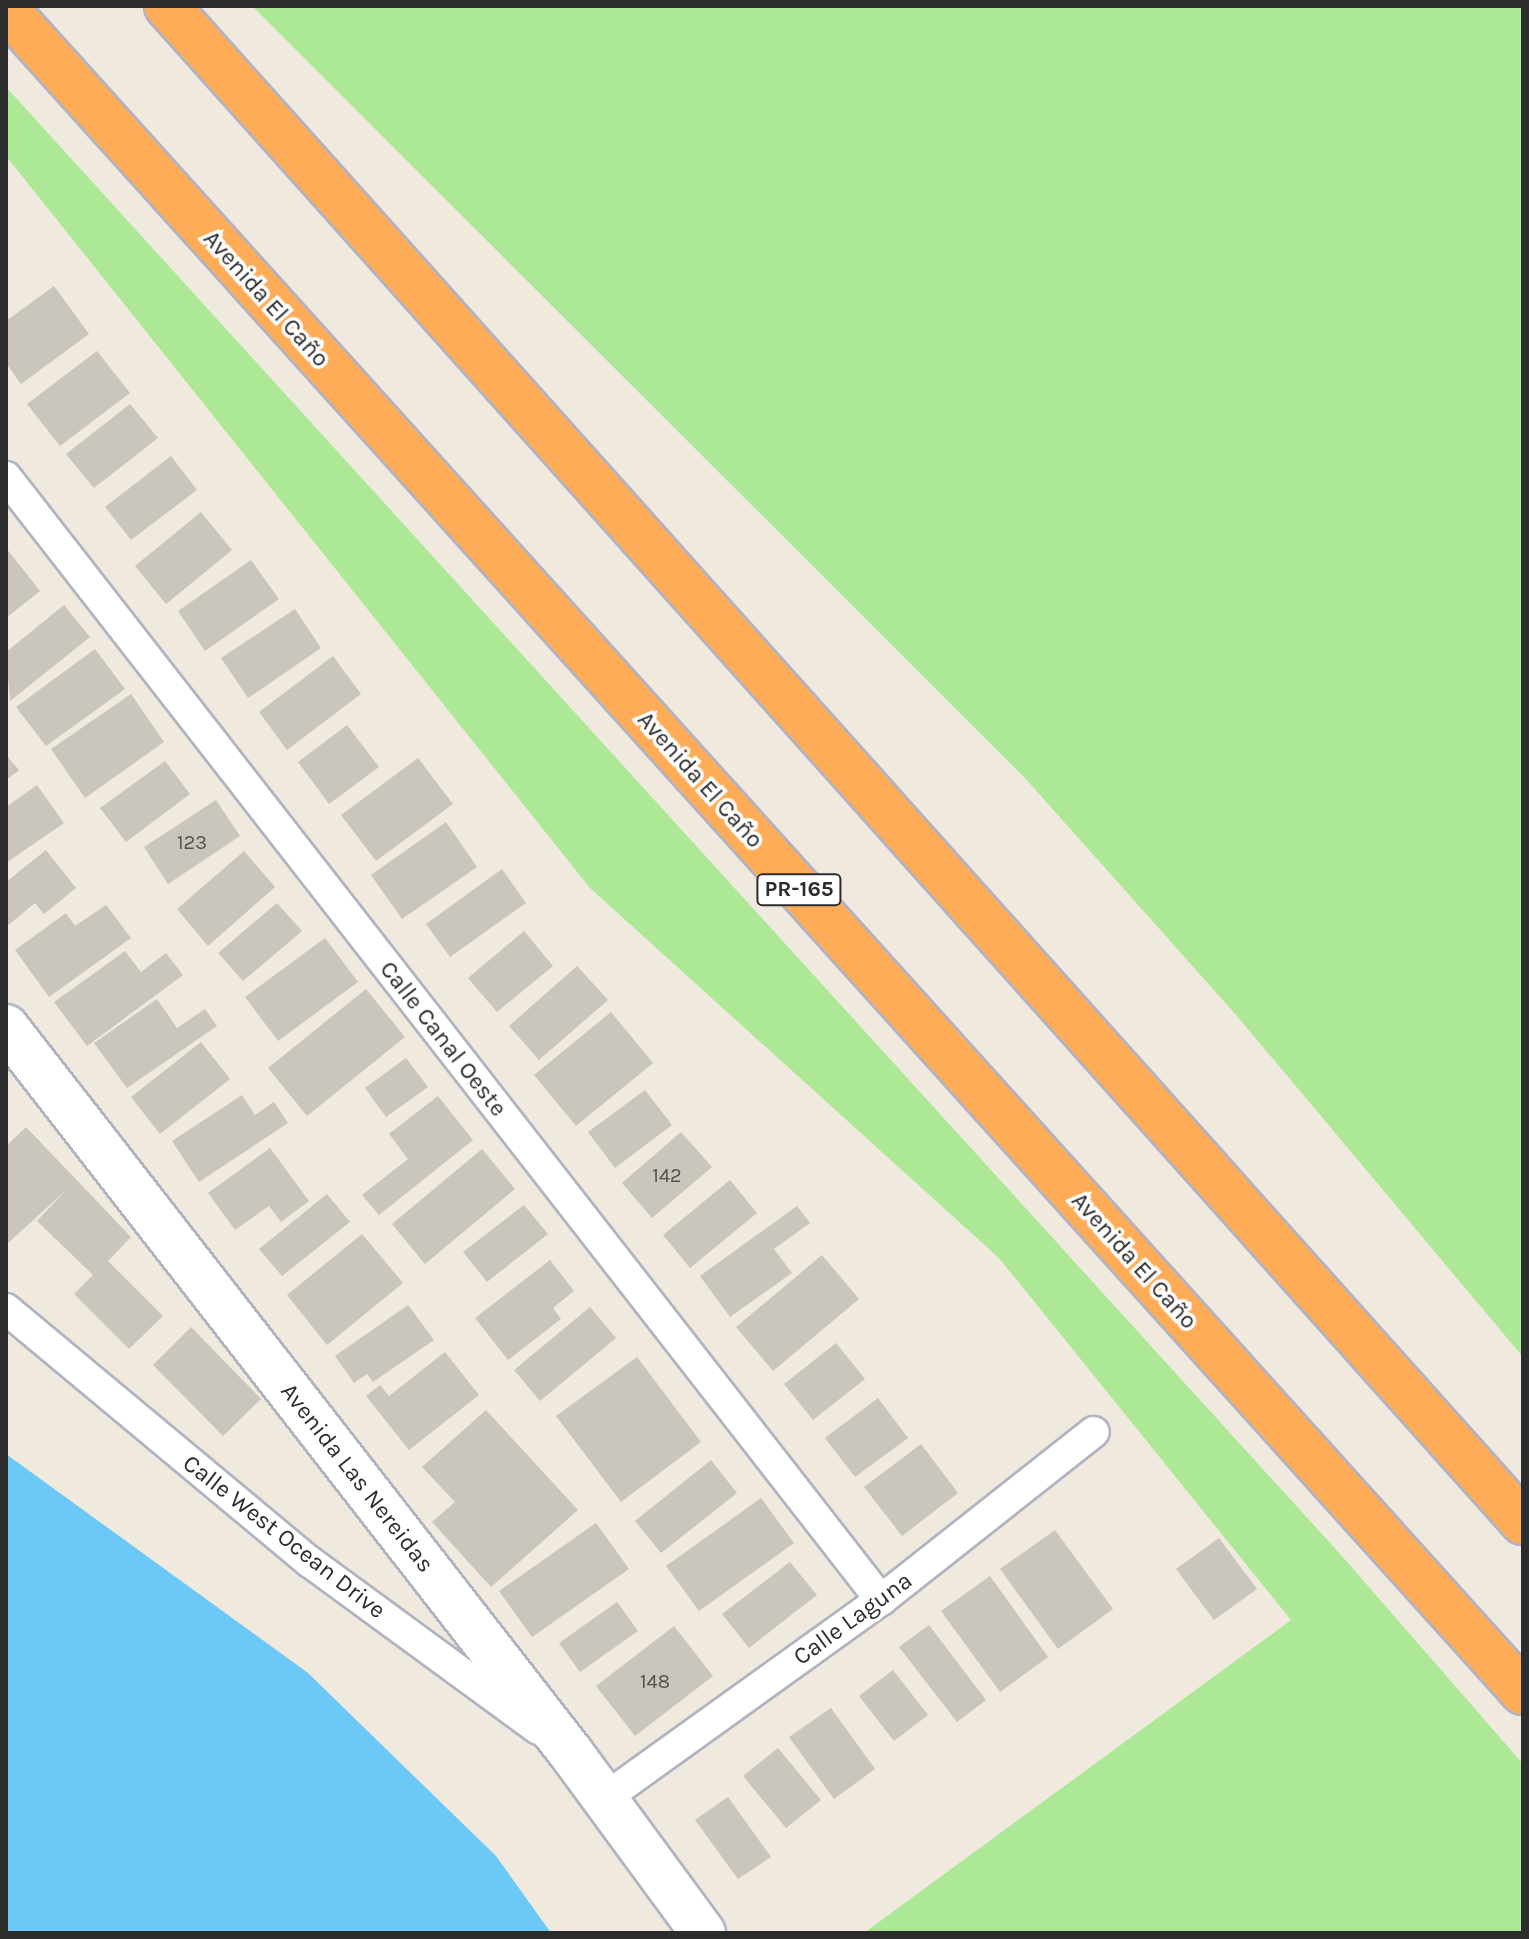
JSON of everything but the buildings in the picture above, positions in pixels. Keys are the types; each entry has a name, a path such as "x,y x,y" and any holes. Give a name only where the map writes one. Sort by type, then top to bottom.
{"highway":[{"path":"167,6 1523,1522"},
{"name":"Avenida El Caño","path":"6,9 1523,1692"}],"street":[{"name":"Calle Canal Oeste","path":"6,477 881,1600"},
{"name":"Avenida Las Nereidas","path":"6,1027 571,1753 703,1933"},
{"name":"Calle West Ocean Drive","path":"6,1309 310,1562 571,1753"},
{"name":"Calle Laguna","path":"605,1798 881,1600 1094,1432"}],"green space":[{"path":"252,6 1523,6 1523,1357 1237,1016 1024,777"},
{"path":"6,87 1341,1555 1523,1764 1523,1933 864,1933 1291,1620 999,1258 590,888 6,156"}],"water":[{"path":"6,1454 308,1673 496,1856 551,1933 6,1933"}]}
